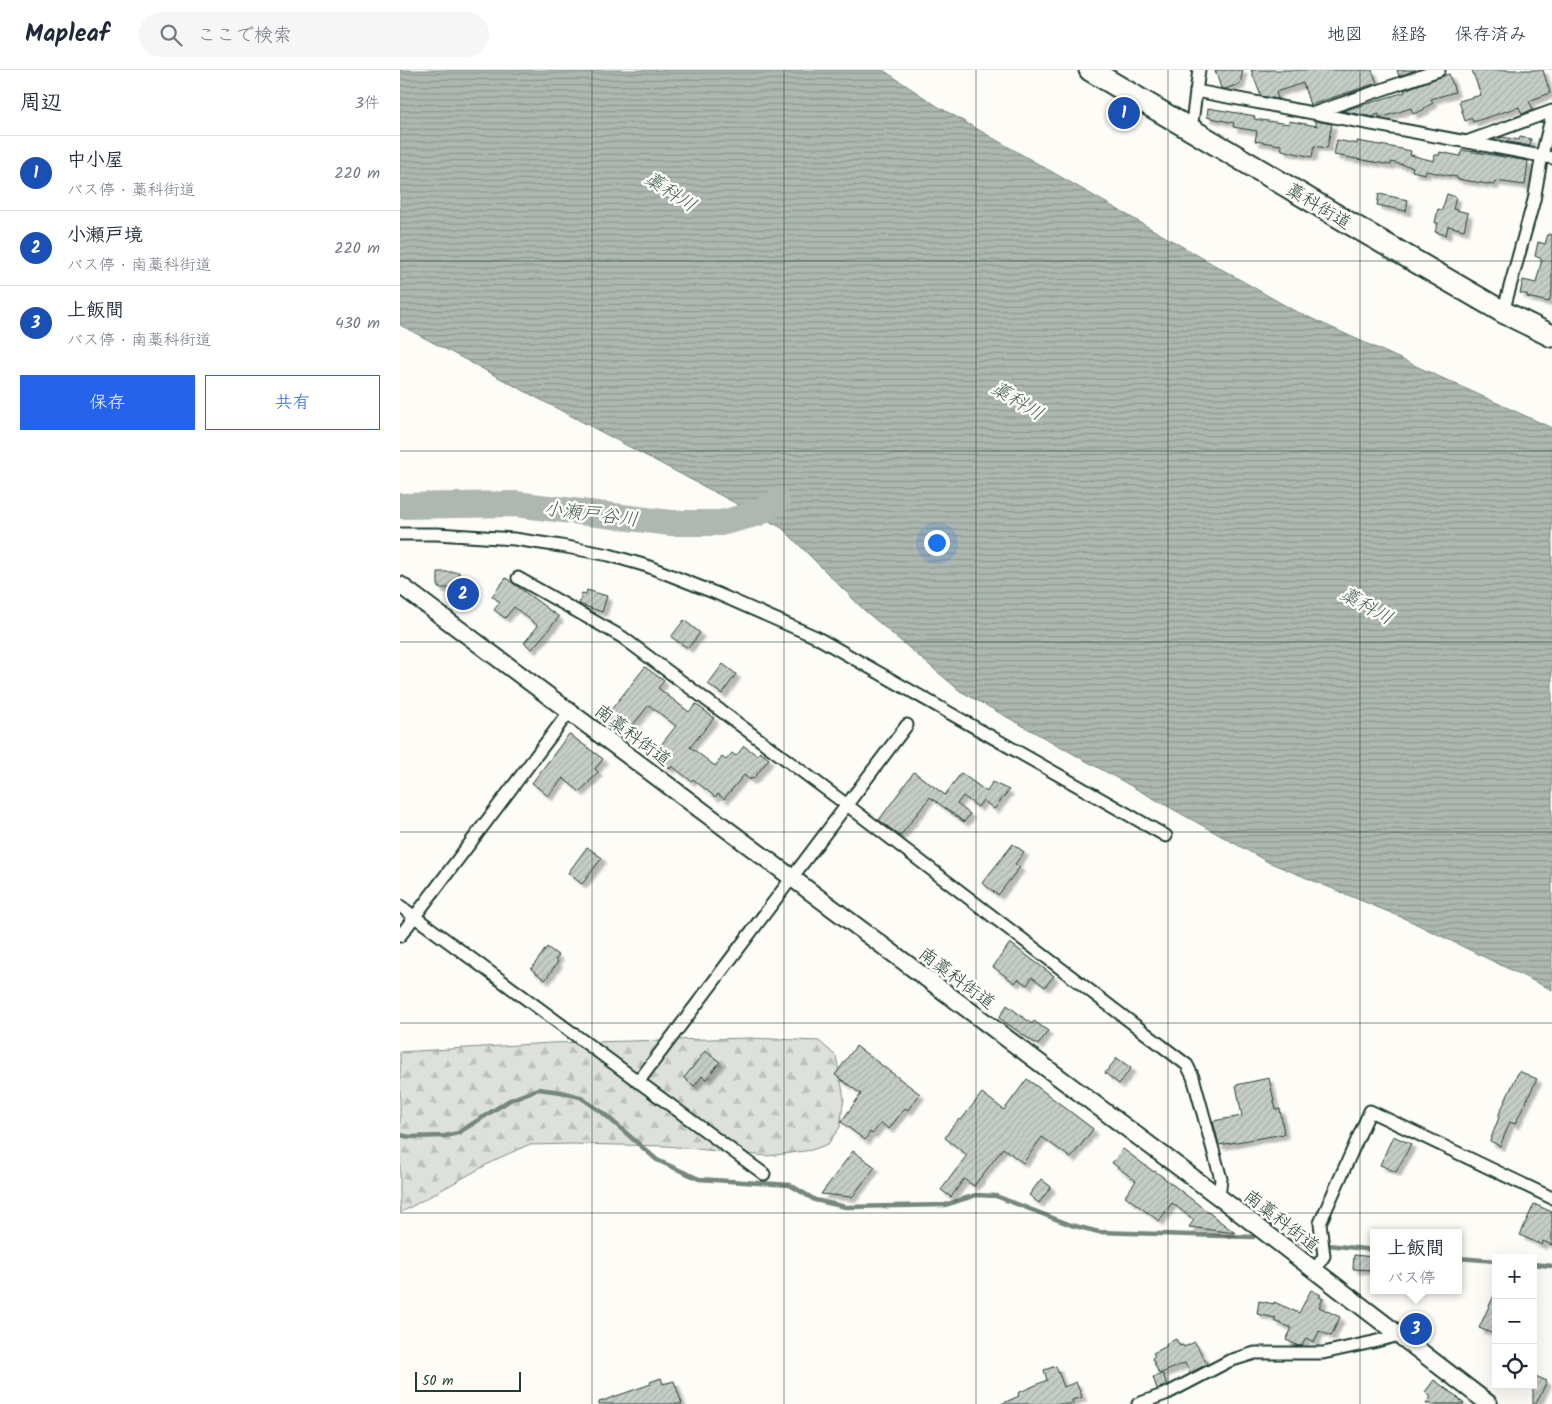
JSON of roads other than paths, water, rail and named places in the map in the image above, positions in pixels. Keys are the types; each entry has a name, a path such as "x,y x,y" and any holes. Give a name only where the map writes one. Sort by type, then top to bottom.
{"highway":[{"name":"藁科街道","path":"1090,70 1503,312 1552,336"}],"main road":[{"name":"南藁科街道","path":"400,584 1219,1197 1489,1404"}],"street":[{"path":"1191,130 1199,70"},
{"path":"1315,113 1439,70"},
{"path":"1196,90 1547,156"},
{"path":"1467,141 1552,115 1547,156 1503,312"},
{"path":"400,534 437,534 514,539 609,555 647,566 816,636 1166,836"},
{"path":"518,578 622,637 847,805 1187,1065 1193,1076 1220,1179 1219,1197"},
{"path":"400,936 569,712"},
{"path":"638,1082 907,725"},
{"path":"400,906 764,1174"},
{"path":"1314,1271 1324,1256 1320,1222 1370,1111 1552,1198"},
{"path":"1138,1404 1168,1393 1229,1361 1255,1353 1323,1353 1399,1335"}],"water":[{"name":"藁科川","path":"400,70 883,70 937,106 1293,310 1552,428 1552,990 1408,920 1268,862 960,691 864,610 782,528 400,325"}],"waterway":[{"name":"小瀬戸谷川","path":"400,506 515,504 671,523 721,523 759,513 777,502"},
{"path":"400,1135 410,1137 445,1136 458,1133 510,1100 538,1089 580,1097 602,1112 657,1160 699,1179 790,1185 815,1200 846,1207 945,1205 976,1195 996,1196 1071,1225 1099,1232 1253,1237"},
{"path":"1299,1242 1316,1244"},
{"path":"1328,1245 1370,1250"},
{"path":"1462,1258 1492,1261"},
{"path":"1537,1264 1552,1266"}],"place":[{"name":"中小屋","path":"1124,113"},
{"name":"小瀬戸境","path":"463,594"},
{"name":"上飯間","path":"1416,1329"}]}
